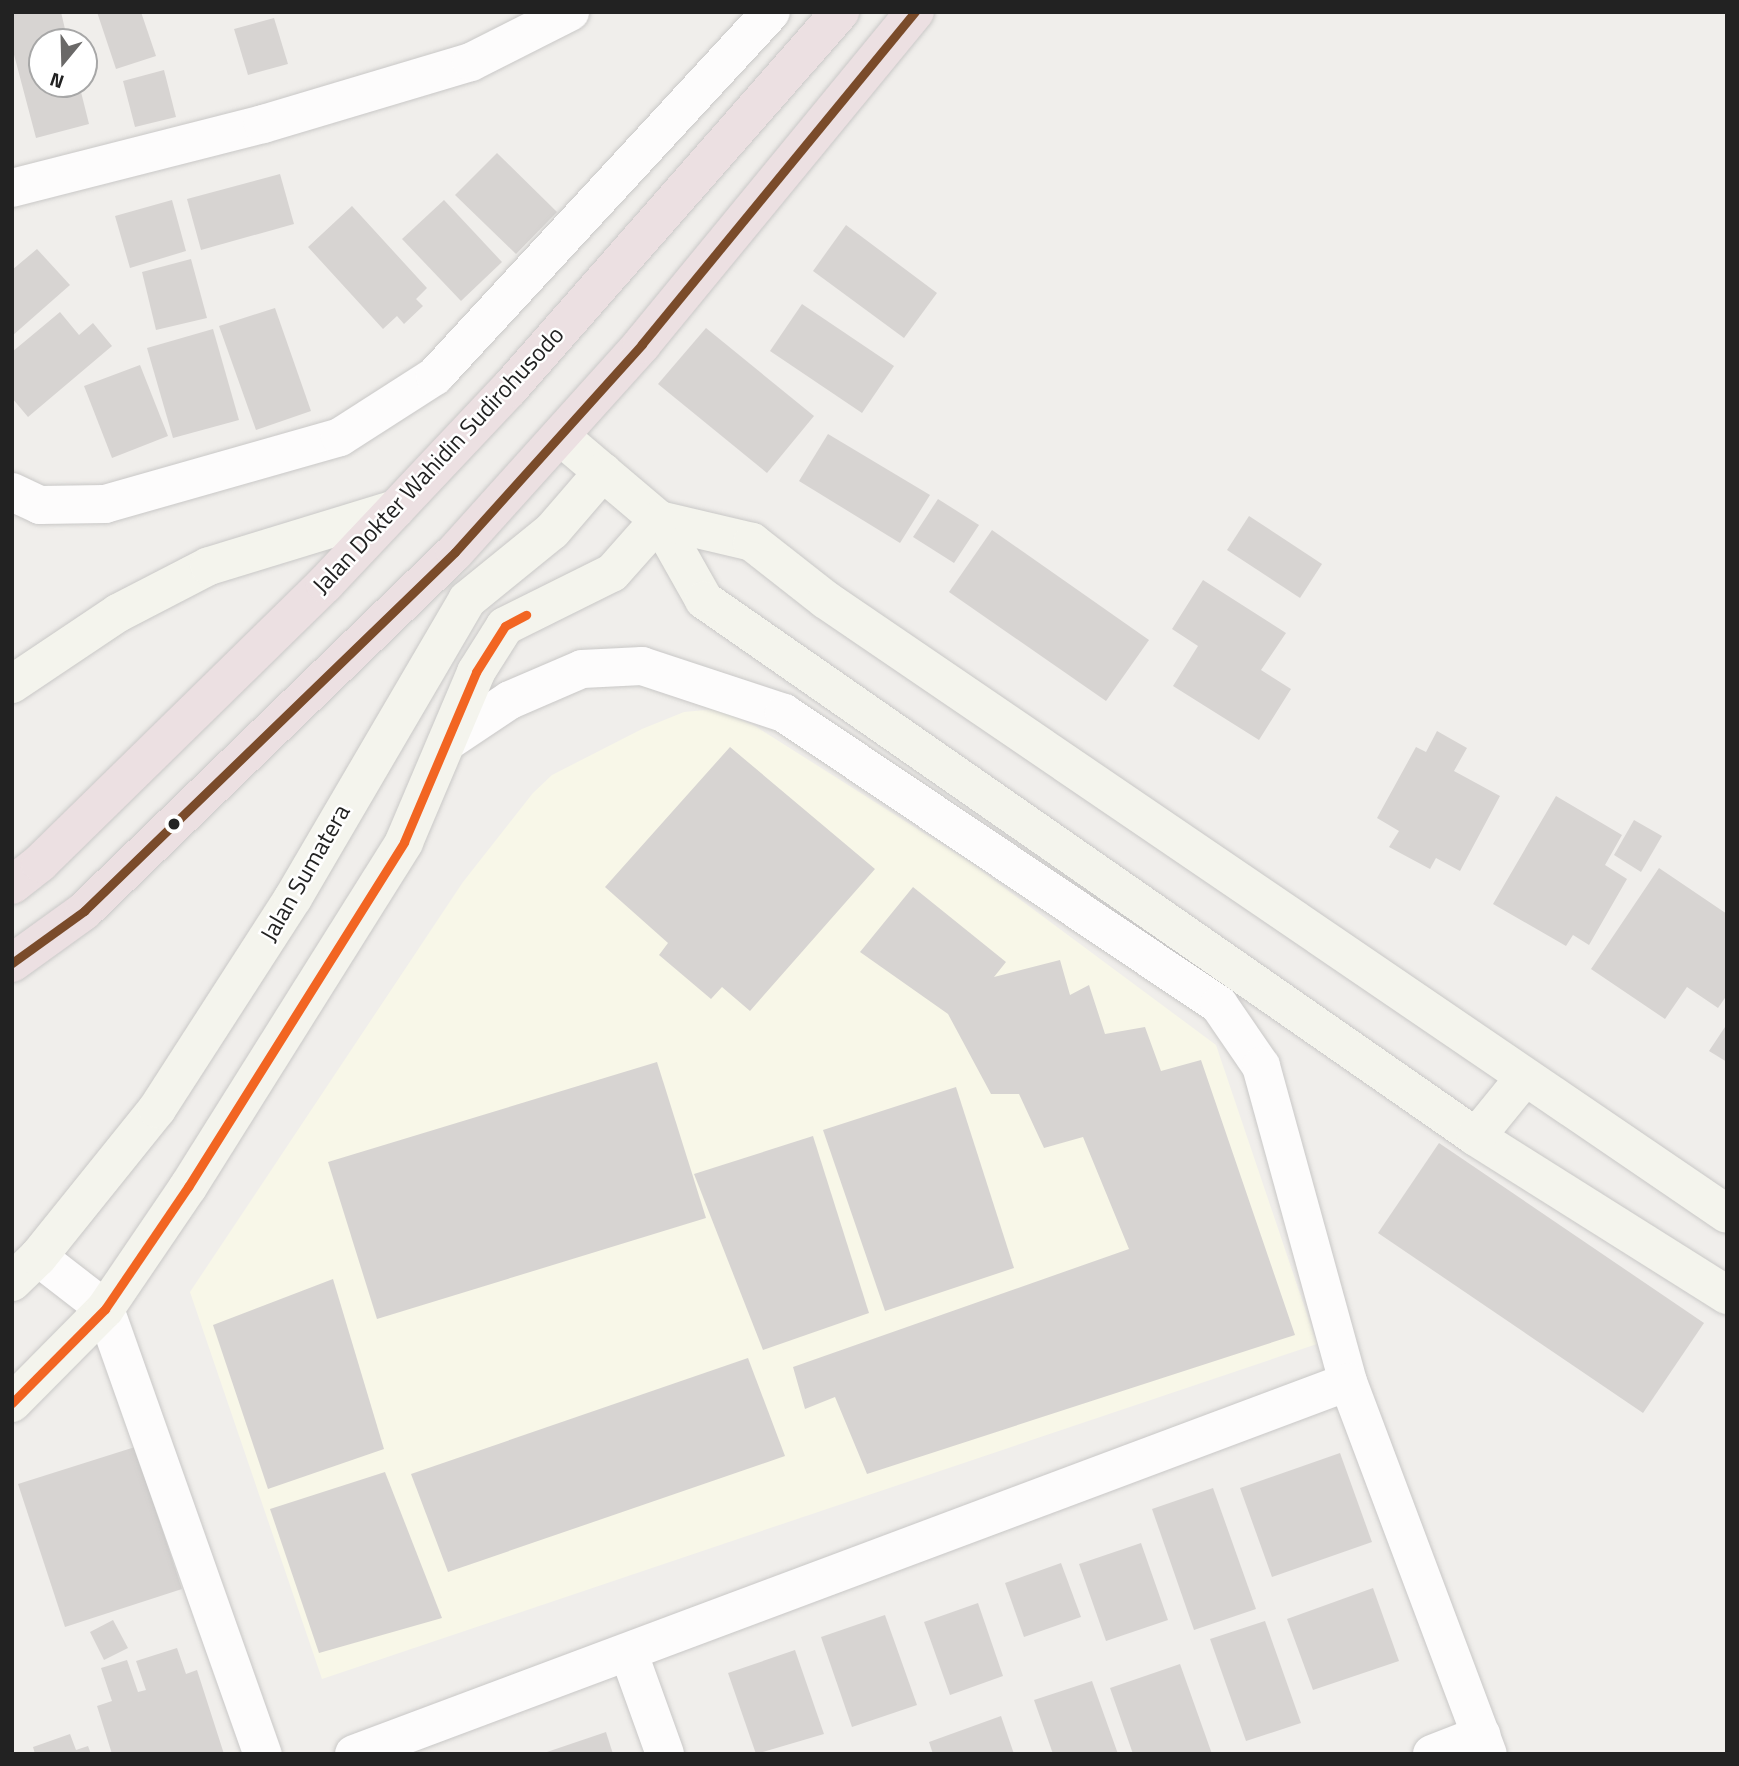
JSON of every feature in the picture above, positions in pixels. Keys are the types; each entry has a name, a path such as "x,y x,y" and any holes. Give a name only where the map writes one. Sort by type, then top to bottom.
{"highway":[{"name":"Jalan Dokter Wahidin Sudirohusodo","path":"12,885 40,863 326,584 509,389 840,12"},
{"path":"12,963 84,911 455,552 642,344 915,12"}],"street":[{"path":"12,188 263,124 471,62 570,12"},
{"path":"12,492 40,505 105,505 340,438 435,376 771,12"},
{"path":"560,436 659,520 704,600 1476,1138 1727,1295"},
{"name":"Jalan Sumatera","path":"25,1270 157,1109 293,898 467,600 552,531 603,472"},
{"path":"12,684 117,613 209,566 396,509"},
{"path":"12,1403 105,1309 188,1187 404,842 450,740 476,672 505,626 612,573 659,520"},
{"path":"659,520 752,542 826,600 1727,1214"},
{"path":"450,740 510,700 582,669 642,666 784,713 1219,1005 1261,1066 1348,1382 1485,1744 1432,1754"},
{"path":"1476,1138 1525,1077"},
{"path":"25,1270 105,1309 263,1754"},
{"path":"354,1754 629,1654 1348,1382"},
{"path":"629,1654 665,1754"}],"shaded area":[{"path":"716,709 755,726 971,863 1216,1045 1317,1344 322,1679 190,1292 463,882 533,793 552,775 642,729 684,712"}],"building":[{"path":"12,12 61,12 65,28 28,28 28,98 82,98 89,124 36,138 12,47"},
{"path":"97,12 141,12 156,56 116,69"},
{"path":"274,18 288,64 248,75 234,29"},
{"path":"164,70 176,117 135,127 123,81"},
{"path":"497,153 557,212 516,254 455,195"},
{"path":"280,174 294,224 201,250 187,199"},
{"path":"172,200 186,251 130,268 115,216"},
{"path":"444,200 502,262 461,301 402,239"},
{"path":"352,206 427,288 416,299 423,306 404,324 397,316 383,329 308,247"},
{"path":"846,225 937,293 904,338 813,271"},
{"path":"37,249 70,285 12,336 12,270"},
{"path":"191,259 207,318 156,330 142,272"},
{"path":"802,304 894,366 862,413 770,351"},
{"path":"275,308 311,411 256,430 219,326"},
{"path":"60,312 79,335 93,323 112,346 28,417 12,398 12,352"},
{"path":"706,328 814,416 767,473 658,384"},
{"path":"213,329 239,420 173,438 147,348"},
{"path":"140,365 168,436 112,458 84,386"},
{"path":"828,434 930,495 900,543 799,481"},
{"path":"938,499 979,525 954,563 913,537"},
{"path":"1249,516 1322,564 1300,598 1227,550"},
{"path":"992,530 1149,640 1106,701 949,592"},
{"path":"1203,580 1286,633 1261,670 1291,689 1259,740 1173,686 1198,646 1172,629"},
{"path":"1437,731 1467,748 1454,771 1500,796 1460,871 1436,858 1430,869 1389,847 1399,831 1377,818 1416,747 1426,752"},
{"path":"730,747 875,869 750,1011 722,987 711,999 659,955 668,943 605,887"},
{"path":"1556,796 1622,835 1605,865 1627,879 1589,945 1573,935 1566,946 1493,904"},
{"path":"1634,820 1662,836 1641,872 1614,855"},
{"path":"1659,868 1727,914 1727,995 1718,1008 1687,987 1665,1019 1591,969"},
{"path":"913,887 1006,962 994,977 1060,960 1070,995 1089,985 1105,1034 1145,1027 1161,1071 1201,1060 1295,1335 867,1474 835,1397 805,1409 793,1367 1129,1249 1083,1137 1044,1148 1019,1094 991,1094 948,1014 860,952"},
{"path":"1727,1024 1727,1062 1709,1051"},
{"path":"657,1062 706,1218 377,1319 328,1162"},
{"path":"956,1087 1014,1268 885,1311 823,1130"},
{"path":"813,1136 869,1313 763,1350 694,1174"},
{"path":"1439,1143 1704,1323 1643,1413 1378,1233"},
{"path":"333,1279 384,1449 268,1489 213,1325"},
{"path":"748,1358 785,1456 448,1572 411,1474"},
{"path":"135,1447 182,1589 65,1627 18,1484"},
{"path":"1340,1453 1372,1542 1272,1577 1240,1488"},
{"path":"385,1472 442,1618 319,1653 270,1509"},
{"path":"1213,1488 1256,1609 1194,1630 1152,1509"},
{"path":"1141,1543 1168,1620 1106,1641 1079,1564"},
{"path":"1061,1563 1081,1617 1024,1637 1005,1583"},
{"path":"1373,1588 1399,1661 1313,1690 1287,1619"},
{"path":"978,1603 1003,1676 950,1695 924,1622"},
{"path":"885,1615 917,1705 852,1727 821,1637"},
{"path":"113,1620 128,1648 104,1660 90,1632"},
{"path":"1265,1621 1301,1723 1246,1741 1210,1639"},
{"path":"177,1648 186,1674 197,1670 224,1754 112,1754 97,1706 112,1701 101,1668 127,1660 138,1692 146,1690 136,1661"},
{"path":"795,1650 824,1734 756,1754 728,1673"},
{"path":"1180,1664 1212,1754 1133,1754 1110,1688"},
{"path":"1092,1681 1118,1754 1053,1754 1034,1700"},
{"path":"1001,1716 1014,1754 933,1754 929,1742"},
{"path":"606,1732 613,1754 544,1754 544,1753"},
{"path":"70,1734 76,1750 88,1746 91,1754 35,1754 33,1747"}],"transit line":[{"path":"12,963 84,911 455,552 642,344 915,12"},
{"path":"12,1403 105,1309 188,1187 404,842 476,672 505,626 526,615"}]}
